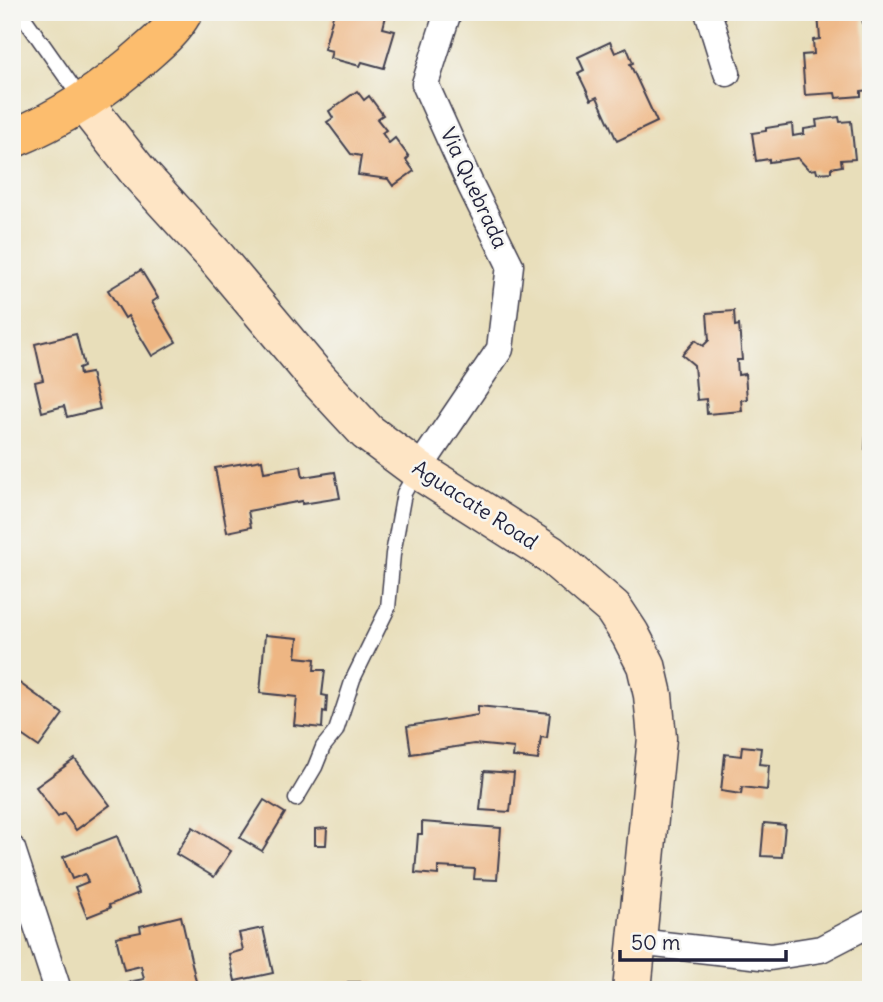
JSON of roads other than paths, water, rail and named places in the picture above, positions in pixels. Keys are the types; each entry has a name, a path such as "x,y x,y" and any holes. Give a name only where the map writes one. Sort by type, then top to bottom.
{"main road":[{"path":"12,139 83,102 131,66 174,28 183,12"}],"street":[{"name":"Via Quebrada","path":"418,470 500,349 510,265 425,84 448,12"},
{"path":"708,12 727,73"},
{"name":"Aguacate Road","path":"83,102 140,174 215,256 318,380 367,432 418,470 550,554 613,608 630,634 646,665 653,695 657,738 632,990"},
{"path":"12,849 58,990"},
{"path":"637,942 770,957 821,949 871,923"}],"lane":[{"path":"20,12 83,102"},
{"path":"296,799 315,767 323,747 336,732 353,679 388,608 393,554 404,493 418,470"}]}
